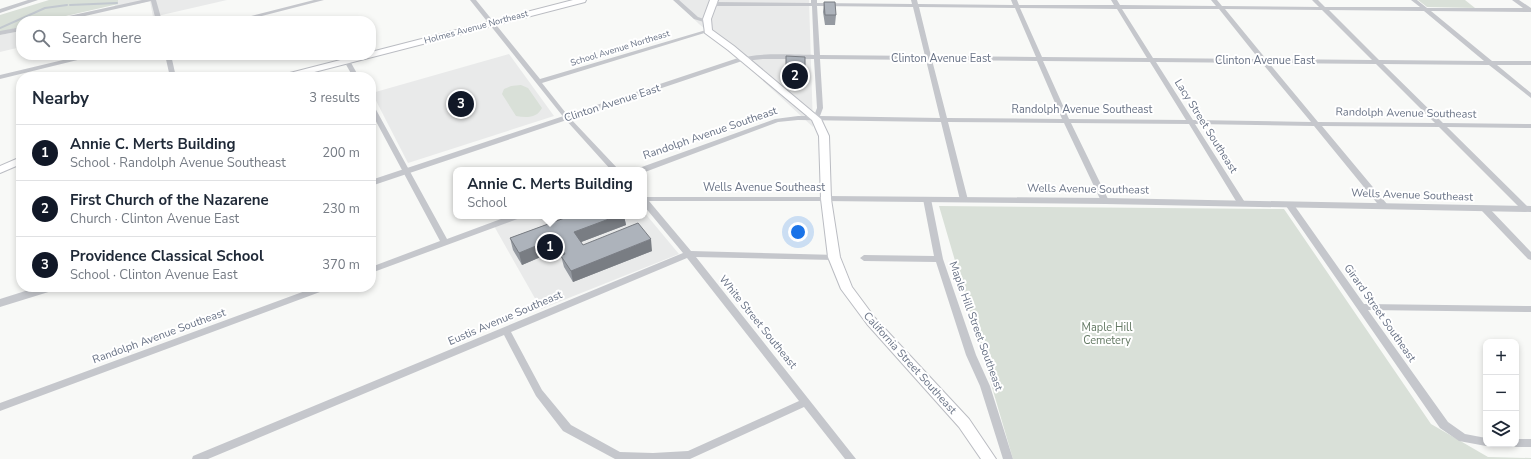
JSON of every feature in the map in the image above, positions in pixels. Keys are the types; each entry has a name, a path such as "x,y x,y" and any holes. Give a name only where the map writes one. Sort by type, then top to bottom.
{"main road":[{"name":"Holmes Avenue Northeast","path":"376,53 582,0"},
{"path":"713,2 707,21 708,31 720,42 731,48"},
{"path":"713,2 715,11 714,28 727,41 731,48"},
{"name":"California Street Southeast","path":"731,48 816,119 824,136 826,199 834,257 847,289 871,321 964,423 989,459"},
{"name":"Holmes Avenue Northeast","path":"304,72 351,60"},
{"path":"0,170 16,162"}],"street":[{"path":"0,11 35,0"},
{"path":"77,16 149,0"},
{"path":"153,0 158,16"},
{"path":"255,16 321,0"},
{"path":"473,0 567,118 612,167"},
{"path":"676,0 696,18 707,21"},
{"path":"1014,0 1067,122 1105,201"},
{"name":"Lacy Street Southeast","path":"1114,0 1192,122 1242,204"},
{"path":"1214,0 1384,206"},
{"path":"1315,0 1528,209"},
{"path":"1414,0 1531,96"},
{"path":"1515,0 1530,10"},
{"path":"713,2 1530,10"},
{"path":"815,3 820,85 820,108 816,119"},
{"path":"914,3 964,200"},
{"path":"0,34 16,30"},
{"name":"School Avenue Northeast","path":"538,82 708,31"},
{"name":"Clinton Avenue East","path":"376,181 744,60 763,57 1531,63"},
{"path":"21,72 71,60"},
{"path":"169,60 172,72"},
{"path":"347,61 353,72"},
{"path":"0,77 16,73"},
{"path":"376,115 445,243"},
{"name":"Randolph Avenue Southeast","path":"647,168 776,120 944,120 1531,126"},
{"name":"Wells Avenue Southeast","path":"647,200 826,199 1105,201 1528,209"},
{"name":"Maple Hill Street Southeast","path":"927,200 940,259 971,355 985,386 1008,459"},
{"name":"White Street Southeast","path":"647,204 689,254 851,459"},
{"name":"Girard Street Southeast","path":"1289,204 1444,425 1463,438 1483,441"},
{"path":"1485,209 1531,257"},
{"path":"376,268 509,219"},
{"name":"Eustis Avenue Southeast","path":"197,459 689,254 834,257"},
{"path":"864,258 940,259"},
{"path":"0,304 36,292"},
{"name":"Randolph Avenue Southeast","path":"0,407 311,292"},
{"path":"1360,307 1531,309"},
{"path":"506,330 539,394 567,428 619,456 653,458 689,455 806,402"},
{"path":"1519,443 1531,443"}],"shaded area":[{"path":"118,0 227,0 157,16 153,16 150,1 119,8 114,5 118,4"},
{"path":"674,0 809,0 813,127 721,42 699,24"},
{"path":"16,32 16,48 0,52 0,35"},
{"path":"509,54 554,116 408,163 376,101 376,92"},
{"path":"647,216 679,254 541,309 494,226 514,219 647,219"}],"green space":[{"path":"49,0 118,0 118,4 66,16 16,16 16,28 0,32 0,15"},
{"path":"1418,0 1465,0 1475,8 1427,7"},
{"path":"521,85 528,88 542,108 537,114 528,117 516,116 502,94 504,89 511,86"},
{"name":"Maple Hill Cemetery","path":"939,206 1284,209 1431,424 1488,457 1531,459 1013,459"}],"building":[{"path":"824,2 835,2 836,15 825,15"},
{"path":"786,56 805,57 804,79 794,79 786,74"},
{"path":"562,219 609,219 574,232 583,245 638,223 651,239 571,271 561,256 565,254 555,238 519,253 510,238"}],"waterway":[{"path":"70,5 117,3"},
{"path":"27,16 45,8 67,5"},
{"path":"0,28 16,21"}],"place":[{"name":"First Church of the Nazarene","path":"795,76"},
{"name":"Providence Classical School","path":"461,104"},
{"name":"Annie C. Merts Building","path":"550,247"}]}
